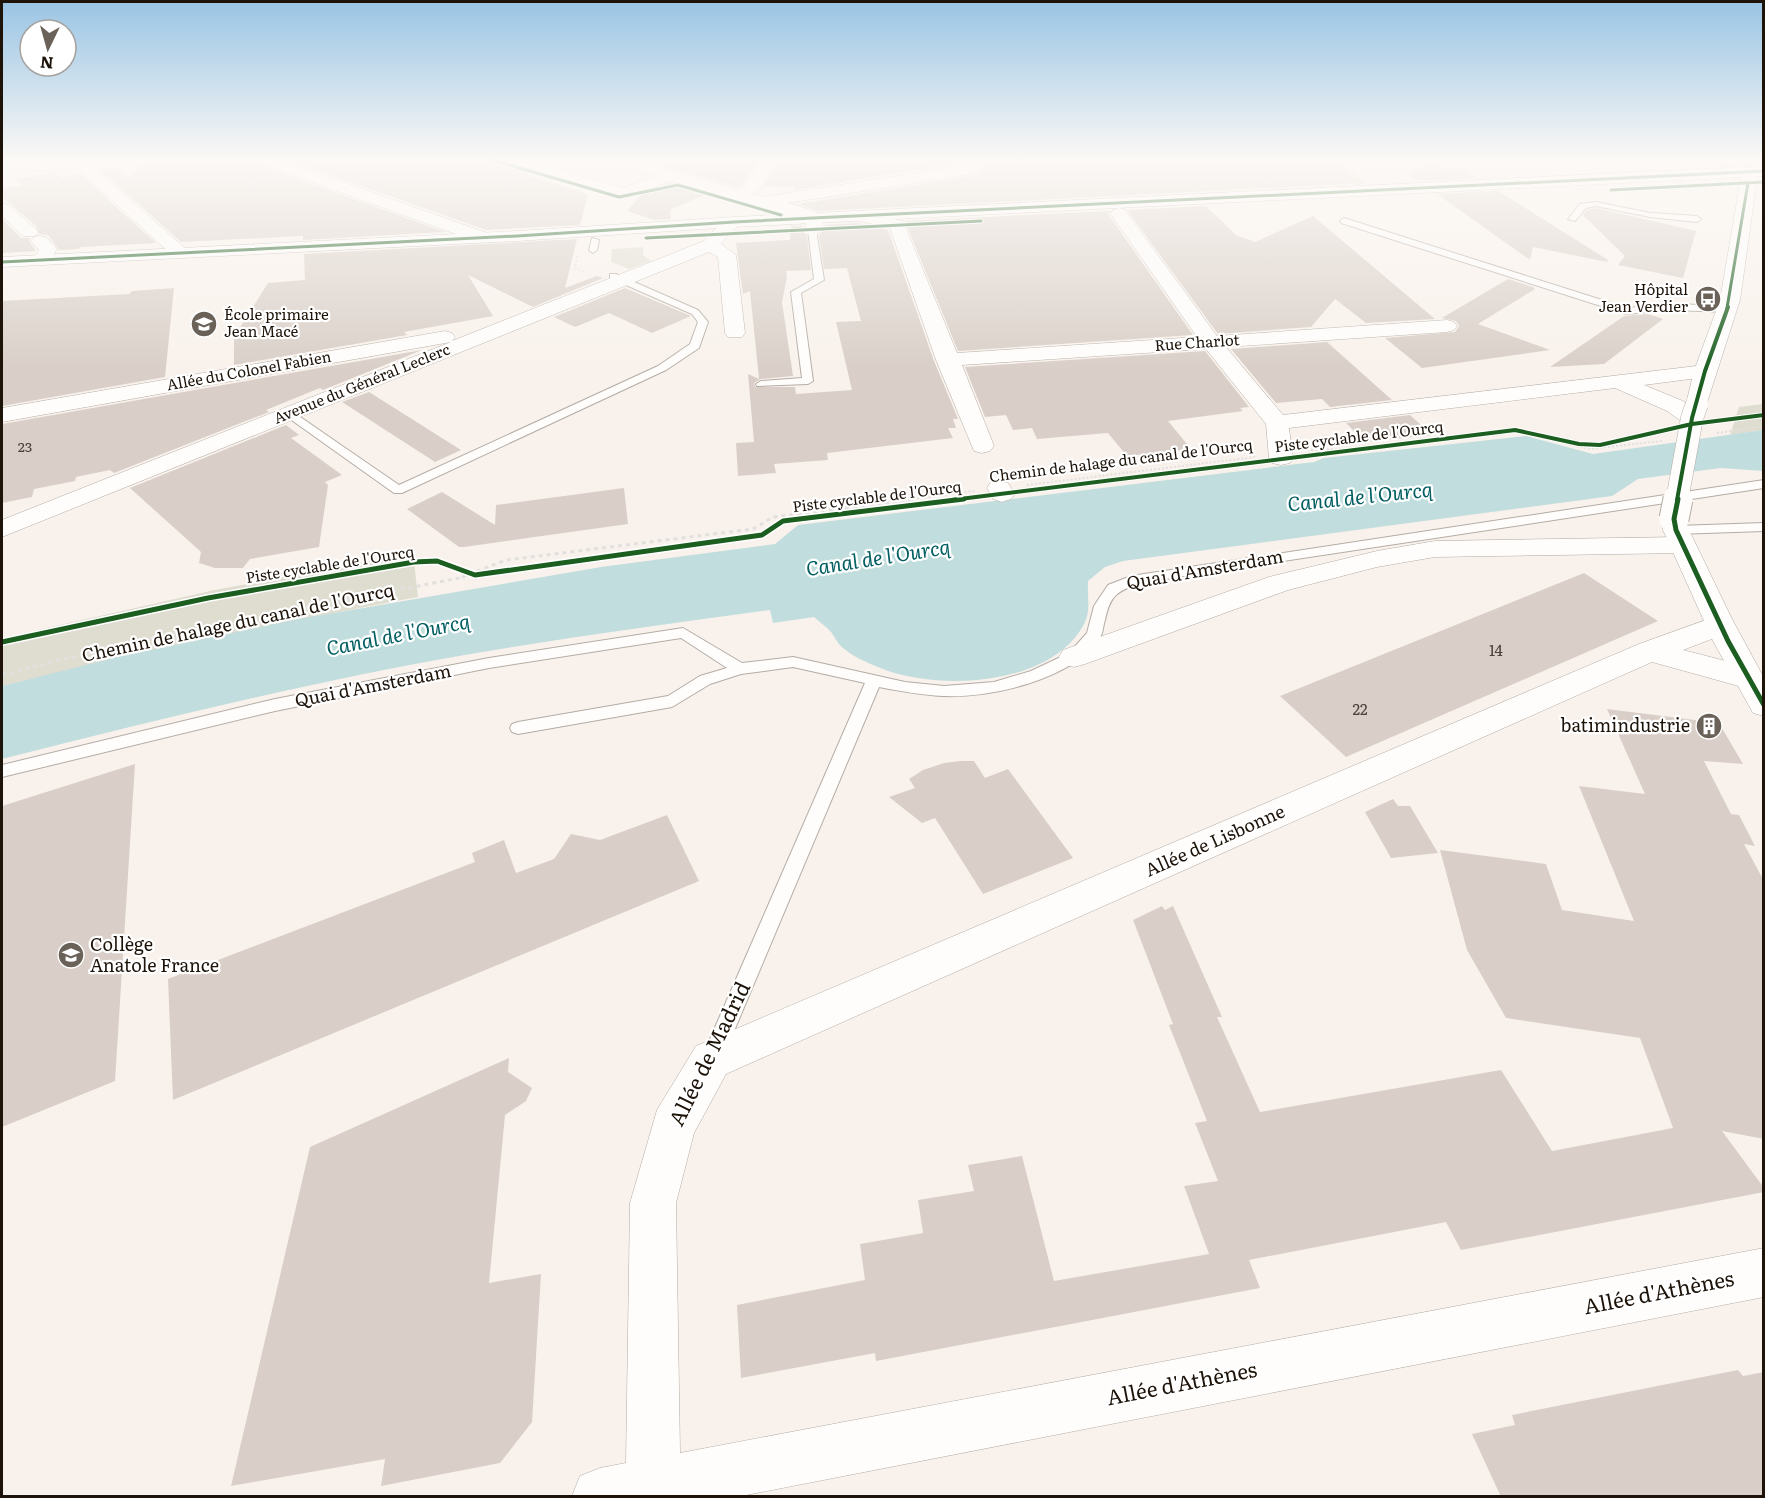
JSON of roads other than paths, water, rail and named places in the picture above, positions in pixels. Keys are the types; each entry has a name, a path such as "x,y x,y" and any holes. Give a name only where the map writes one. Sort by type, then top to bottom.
{"street":[{"path":"27,230 48,249 42,260"},
{"path":"154,230 180,253"},
{"path":"440,230 448,233"},
{"path":"2,270 594,245 755,230"},
{"path":"899,230 981,446"},
{"path":"1130,230 1211,342 1276,423 1281,456"},
{"path":"1743,230 1727,309 1705,371 1688,409 1678,531 1720,625 1746,677 1764,705"},
{"path":"2,262 180,253 448,233 484,238 721,234"},
{"path":"721,234 728,255 735,333"},
{"name":"Avenue du Général Leclerc","path":"2,529 498,330 721,234"},
{"name":"Rue Charlot","path":"947,360 1447,326"},
{"name":"Allée du Colonel Fabien","path":"2,415 417,341 498,330"},
{"path":"1276,423 1705,371"},
{"path":"1619,383 1688,409"},
{"path":"1074,657 1279,583 1377,559 1435,549 1678,531"},
{"name":"Allée de Lisbonne","path":"711,1060 1650,651 1720,625"},
{"path":"1650,651 1746,677"},
{"name":"Allée de Madrid","path":"653,1486 653,1203 673,1126 711,1060"},
{"name":"Allée d'Athènes","path":"600,1497 1764,1272"}],"lane":[{"path":"761,384 808,381 796,292 819,280 806,230"},
{"path":"1372,230 1626,311 1672,307 1727,309"},
{"path":"289,414 399,490 662,369 695,346 704,322 695,312 618,277"},
{"name":"Quai d'Amsterdam","path":"518,728 672,701 705,680 740,669 793,662 874,681 944,692 994,687 1036,675 1074,657 1094,635 1101,606 1113,588 1136,579 1764,484"},
{"path":"1678,531 1764,526"},
{"name":"Quai d'Amsterdam","path":"2,771 275,705 489,663 683,633 740,669"},
{"name":"Allée de Madrid","path":"711,1060 874,681"}],"water":[{"name":"Canal de l'Ourcq","path":"1763,430 1763,471 1721,468 1638,479 1612,496 1123,561 1105,567 1088,581 1087,617 1070,644 1048,660 1021,671 991,678 960,681 930,680 902,675 859,659 840,645 829,630 814,617 773,623 770,610 628,629 394,668 197,711 2,759 2,686 122,656 299,619 601,567 775,544 798,525 1314,462 1324,458 1526,436 1593,454"}],"place":[{"name":"Hôpital Jean Verdier","path":"1708,299"},
{"name":"École primaire Jean Macé","path":"204,324"},
{"name":"batimindustrie","path":"1709,726"},
{"name":"Collège Anatole France","path":"71,955"}]}
